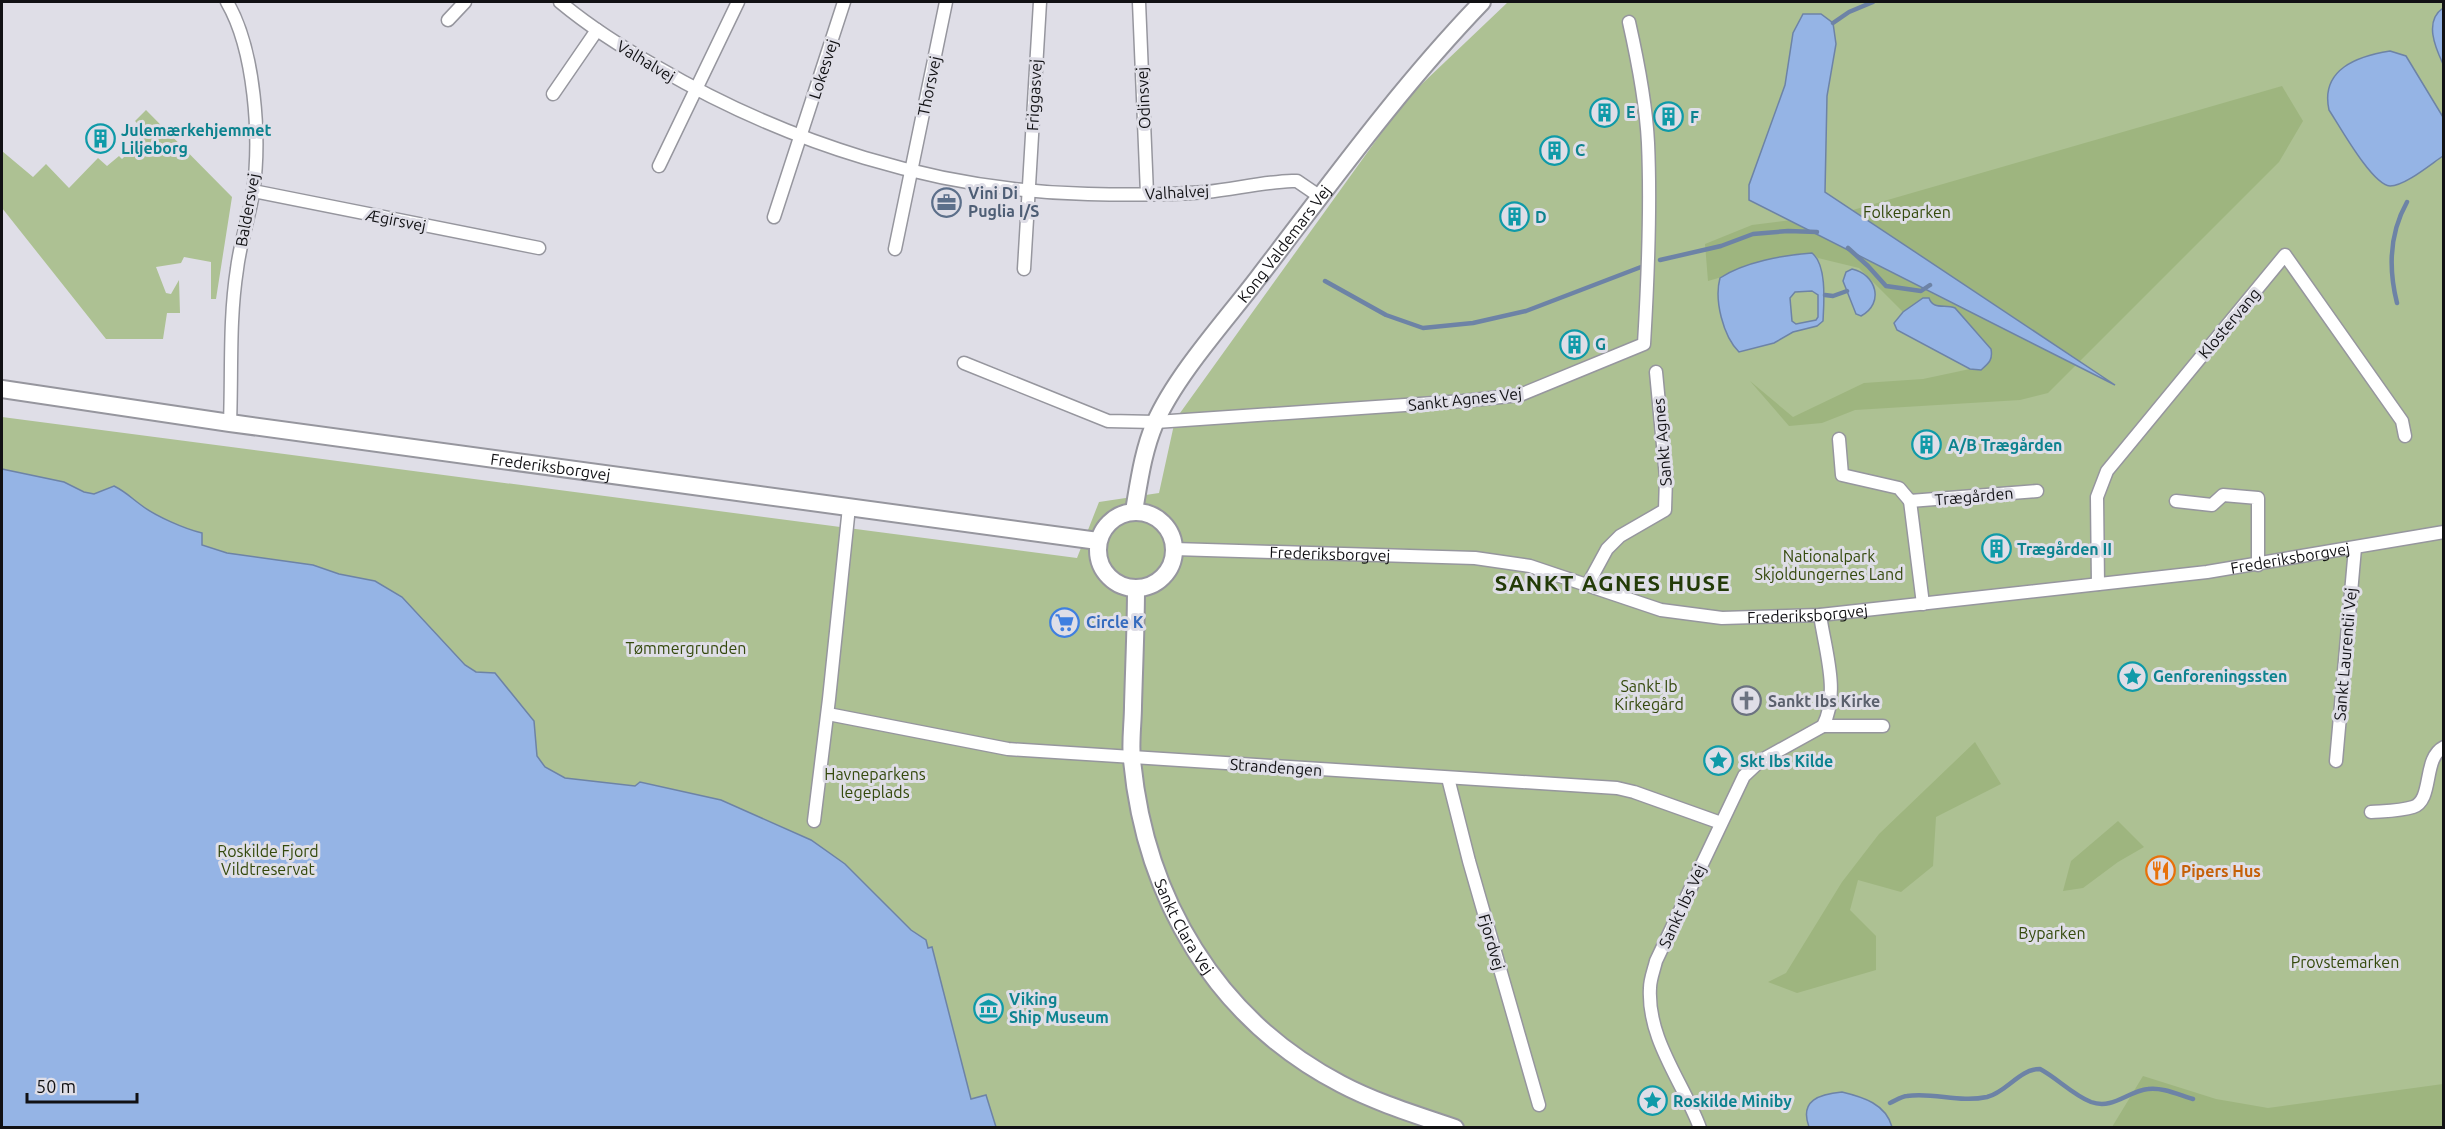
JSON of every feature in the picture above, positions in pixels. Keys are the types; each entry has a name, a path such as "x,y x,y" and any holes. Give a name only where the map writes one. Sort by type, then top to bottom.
{"main road":[{"name":"Kong Valdemars Vej","path":"1134,511 1146,450 1156,422 1180,381 1319,196 1436,50 1482,2"},
{"name":"Frederiksborgvej","path":"2,389 230,423 1098,541"},
{"path":"1134,511 1152,515 1166,526 1172,537 1174,549 1167,572 1148,586 1136,588 1114,581 1106,574 1100,564 1098,541 1111,520 1134,511"},
{"name":"Sankt Clara Vej","path":"1136,588 1132,758 1140,819 1155,870 1179,925 1206,969 1244,1014 1288,1052 1341,1084 1390,1106 1455,1128"}],"street":[{"name":"Baldersvej","path":"227,2 238,27 254,92 258,133 253,192 235,287 230,423"},
{"path":"448,20 465,2"},
{"name":"Valhalvej","path":"560,2 597,30 697,90 746,115 801,136 911,170 966,182 1086,194 1206,192 1297,181 1319,196"},
{"path":"659,166 738,2"},
{"name":"Lokesvej","path":"801,136 844,2"},
{"name":"Thorsvej","path":"911,170 946,2"},
{"name":"Friggasvej","path":"1029,189 1040,2"},
{"name":"Odinsvej","path":"1138,2 1147,194"},
{"name":"Sankt Agnes Vej","path":"964,363 1099,418 1118,422 1156,422 1520,395 1644,344 1649,253 1648,144 1641,76 1629,22"},
{"path":"553,94 597,30"},
{"path":"774,217 801,136"},
{"path":"895,249 911,170"},
{"path":"1024,269 1029,189"},
{"name":"Ægirsvej","path":"253,192 539,248"},
{"name":"Klostervang","path":"2098,584 2097,497 2107,471 2285,255 2402,421 2404,436"},
{"name":"Sankt Agnes","path":"1588,584 1607,549 1620,536 1665,510 1666,477 1656,372"},
{"name":"Trægården","path":"1839,439 1842,475 1899,488 1910,501 1923,604"},
{"name":"Trægården","path":"1910,501 2037,491"},
{"path":"2176,501 2212,505 2223,495 2258,498 2258,565"},
{"path":"814,821 828,714 849,507"},
{"name":"Frederiksborgvej","path":"1174,549 1475,558 1530,566 1674,613 1722,618 1820,615 2258,565 2444,532"},
{"name":"Sankt Laurentii Vej","path":"2336,761 2355,548"},
{"path":"1820,615 1831,687 1831,706 1823,726"},
{"name":"Strandengen","path":"828,714 1008,749 1617,788 1721,823"},
{"name":"Sankt Ibs Vej","path":"1700,1128 1655,1031 1650,1004 1650,985 1656,961 1744,776 1760,761 1823,726 1883,726"},
{"path":"2371,812 2415,807 2423,799 2434,755 2444,747"},
{"name":"Fjordvej","path":"1448,778 1469,861 1539,1105"}],"green space":[{"name":"Nationalpark Skjoldungernes Land","path":"1508,2 2443,2 2443,1127 2,1127 2,417 1077,558 1099,502 1159,493 1175,420 1405,100"},
{"name":"Folkeparken","path":"2282,86 2303,121 2279,162 2048,393 2020,400 1855,410 1822,423 1789,426 1750,381 1793,417 1864,383 1923,379 1970,369 1981,370 1949,306 1937,306 1923,298 1903,312 1859,268 1818,258 1812,253 1771,261 1708,281 1705,244 1752,225 1839,214"},
{"path":"146,110 232,197 216,299 211,299 211,262 184,257 181,263 156,267 166,293 171,294 179,280 180,313 167,313 163,339 106,339 2,208 2,151 33,177 46,164 69,188 98,158 107,166 119,156 122,159 136,145 133,141 144,130 135,121"},
{"path":"1975,742 2001,784 1936,817 1933,866 1901,892 1858,880 1850,910 1876,936 1876,970 1797,993 1768,982 1786,973 1842,882 1879,834"},
{"path":"2118,821 2144,847 2118,862 2083,888 2063,891 2071,861"},
{"path":"2143,1076 2216,1099 2268,1108 2443,1084 2443,1127 2112,1127"}],"water":[{"path":"2443,8 2443,64 2434,42 2433,27 2437,13"},
{"path":"1803,14 1821,14 1833,23 1836,44 1827,96 1825,192 2115,385 1749,200 1749,185 1785,85 1793,33"},
{"path":"2390,51 2406,56 2443,117 2443,156 2410,179 2390,186 2374,176 2356,153 2329,110 2328,96 2330,84 2344,67 2354,61"},
{"path":"1812,253 1820,266 1824,284 1823,321 1817,326 1793,332 1774,343 1739,352 1728,337 1721,317 1718,297 1720,278 1752,264","holes":["1812,291 1818,295 1816,320 1796,324 1792,321 1790,298 1795,292"]},
{"path":"1852,269 1867,277 1874,290 1873,304 1861,316 1856,314 1843,281 1846,272"},
{"path":"1923,298 1929,298 1936,305 1955,308 1991,349 1990,361 1981,370 1970,369 1897,330 1894,323 1903,312"},
{"name":"Roskilde Fjord Vildtreservat","path":"2,469 64,482 84,492 94,494 114,486 154,513 202,533 202,545 227,553 313,565 339,574 375,581 402,597 465,665 476,672 495,673 534,721 537,756 545,767 565,778 635,786 640,782 721,800 811,840 845,864 911,930 926,940 928,948 932,947 971,1099 986,1095 996,1127 2,1127"},
{"path":"1842,1092 1858,1096 1879,1107 1889,1119 1892,1127 1809,1127 1807,1110 1809,1105 1819,1097"}],"waterway":[{"path":"1833,23 1849,12 1873,2"},
{"path":"2397,303 2392,277 2392,251 2397,226 2407,202"},
{"path":"1660,260 1721,246 1753,234 1788,231 1817,232"},
{"path":"1848,248 1886,286 1921,291 1930,285"},
{"path":"1325,281 1386,315 1423,328 1473,323 1526,311 1641,267"},
{"path":"1825,295 1833,296 1847,291"},
{"path":"1890,1103 1903,1097 1917,1095 1966,1099 1987,1097 2001,1091 2026,1073 2040,1069 2078,1095 2099,1104 2113,1102 2148,1089 2165,1090 2193,1099"}],"place":[{"name":"E","path":"1605,112"},
{"name":"F","path":"1669,117"},
{"name":"Julemærkehjemmet Liljeborg","path":"100,139"},
{"name":"C","path":"1554,150"},
{"name":"Vini Di Puglia I/S","path":"947,202"},
{"name":"D","path":"1514,217"},
{"name":"G","path":"1574,344"},
{"name":"A/B Trægården","path":"1927,445"},
{"name":"Trægården II","path":"1996,549"},
{"name":"Circle K","path":"1065,622"},
{"name":"Genforeningssten","path":"2132,676"},
{"name":"Sankt Ibs Kirke","path":"1747,701"},
{"name":"Skt Ibs Kilde","path":"1719,761"},
{"name":"Pipers Hus","path":"2160,871"},
{"name":"Viking Ship Museum","path":"988,1008"},
{"name":"Roskilde Miniby","path":"1652,1101"}],"district":[{"name":"SANKT AGNES HUSE","path":"1613,582"}],"park label":[{"name":"Tømmergrunden","path":"686,648"},
{"name":"Sankt Ib Kirkegård","path":"1649,695"},
{"name":"Havneparkens legeplads","path":"875,783"},
{"name":"Byparken","path":"2052,933"},
{"name":"Provstemarken","path":"2345,962"}]}
